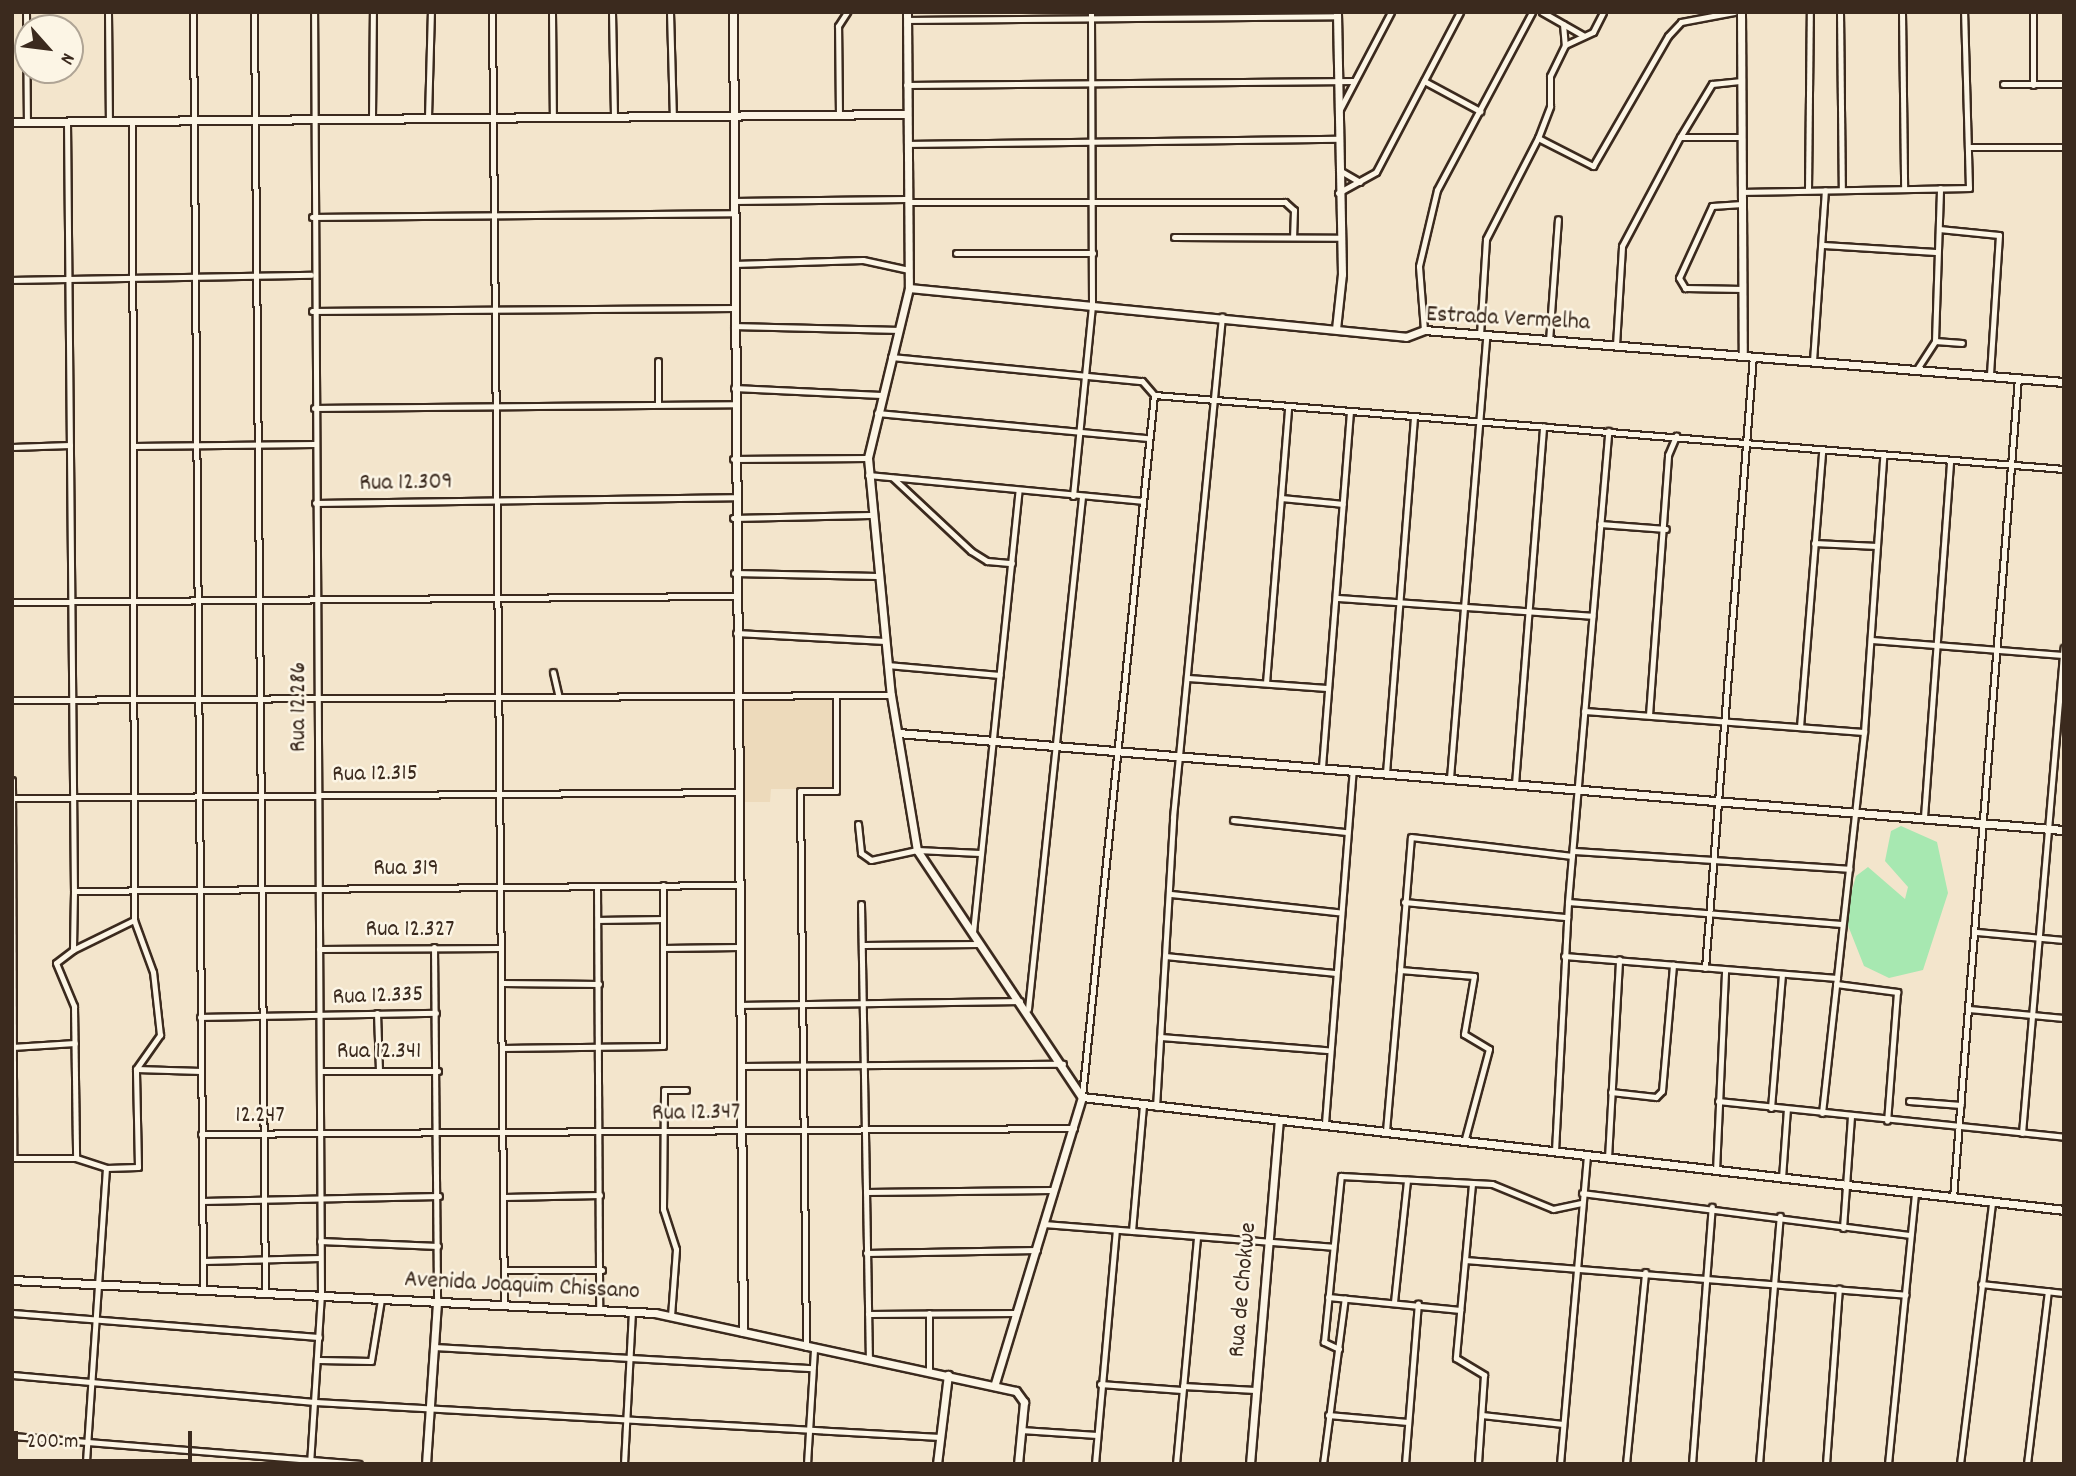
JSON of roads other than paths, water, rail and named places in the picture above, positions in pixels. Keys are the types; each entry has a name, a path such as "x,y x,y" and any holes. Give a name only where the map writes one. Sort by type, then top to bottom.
{"street":[{"path":"26,12 27,122"},
{"path":"108,12 109,122"},
{"path":"192,12 203,1289"},
{"path":"254,12 265,1292"},
{"name":"Rua 12.286","path":"310,1462 319,1360 321,1294 315,443 311,275 314,12"},
{"path":"372,118 373,12"},
{"path":"428,117 431,12"},
{"path":"492,12 497,501 502,697 504,1304"},
{"path":"552,12 553,117"},
{"path":"612,12 614,117"},
{"path":"670,12 673,117"},
{"path":"733,12 736,116 731,213 734,264 733,518 738,695 743,1332"},
{"path":"839,115 838,26 847,12"},
{"path":"1338,114 1391,12"},
{"path":"1338,192 1361,183 1384,158 1460,12"},
{"path":"1424,330 1419,266 1437,190 1532,12"},
{"path":"1542,12 1584,36"},
{"path":"1564,45 1584,36 1603,12"},
{"path":"1538,138 1594,166 1668,36 1681,22 1734,12"},
{"path":"1741,12 1743,356"},
{"path":"1808,190 1810,12"},
{"path":"1840,12 1842,189"},
{"path":"1902,12 1904,188"},
{"path":"1742,192 1969,188 1964,12"},
{"path":"2033,12 2033,85"},
{"path":"1082,1097 1028,1009 979,944 917,850 891,695 870,515 868,458 881,395 909,288 907,16 1337,14 1339,170 1336,329"},
{"path":"1073,496 1092,304 1091,15"},
{"path":"1450,778 1479,421 1486,239 1538,138 1550,106 1550,76 1564,45 1563,24"},
{"path":"906,85 1336,77 1354,81"},
{"path":"1424,80 1480,111"},
{"path":"1616,345 1622,246 1680,137 1712,85 1742,81"},
{"path":"2003,84 2064,84"},
{"path":"12,122 906,114"},
{"path":"67,122 73,950"},
{"path":"12,780 12,1158 76,1158 106,1168 138,1167 136,1069 160,1035 153,972 134,920 132,122"},
{"path":"1680,137 1742,137"},
{"path":"907,144 1338,139"},
{"path":"1968,147 2064,147"},
{"path":"1339,170 1361,183"},
{"path":"1917,369 1935,341 1940,188"},
{"path":"1813,361 1825,190"},
{"path":"733,201 908,200 1092,204 1285,202 1294,211 1293,236"},
{"path":"1742,204 1712,206 1679,278 1685,288 1743,289"},
{"path":"312,217 731,213"},
{"path":"1549,341 1558,219"},
{"path":"1939,229 1999,235 1990,376"},
{"path":"1174,237 1338,238"},
{"path":"1822,246 1937,252"},
{"path":"956,253 1093,253"},
{"path":"734,264 863,260 909,270"},
{"path":"12,280 311,275"},
{"name":"Estrada Vermelha","path":"909,288 1222,316 1406,337 1424,330 2064,382"},
{"path":"312,312 733,308"},
{"path":"1156,1107 1179,753 1222,316"},
{"path":"734,326 898,330"},
{"path":"1935,341 1962,344"},
{"path":"1705,968 1716,861 1723,720 1748,445 1753,356"},
{"path":"891,357 1142,382 1154,395 1350,413 1676,436 1950,463 2064,469"},
{"path":"658,361 658,404"},
{"path":"1953,1198 1988,823 2015,466 2018,378"},
{"path":"734,388 881,395"},
{"path":"994,1386 1082,1097 1154,395"},
{"path":"314,408 733,404"},
{"path":"1266,683 1288,407"},
{"path":"877,413 1148,438"},
{"path":"1322,767 1350,413"},
{"path":"1386,773 1414,418"},
{"path":"1515,784 1543,426"},
{"path":"1555,1151 1564,956 1608,431"},
{"path":"1649,715 1666,530 1668,455 1676,436"},
{"path":"133,446 315,443"},
{"path":"12,447 70,445"},
{"path":"1800,727 1822,452"},
{"path":"1822,1113 1841,924 1857,813 1883,457"},
{"path":"733,459 868,458"},
{"path":"1924,817 1950,463"},
{"path":"868,475 1142,501"},
{"path":"893,478 971,551 987,561 1012,563"},
{"path":"973,935 1019,489"},
{"name":"Rua 12.309","path":"315,503 733,497"},
{"path":"1028,1009 1082,497"},
{"path":"1280,498 1343,504"},
{"path":"733,518 870,515"},
{"path":"1600,524 1666,530"},
{"path":"1814,543 1877,546"},
{"path":"734,573 877,576"},
{"path":"12,602 734,596"},
{"path":"1337,598 1592,616"},
{"path":"736,633 885,641"},
{"path":"1871,640 2063,655"},
{"path":"2022,1133 2064,648"},
{"path":"887,665 1000,675"},
{"path":"552,672 558,694"},
{"path":"1188,678 1327,688"},
{"path":"12,699 198,696 502,697 558,694 891,695"},
{"path":"807,1464 812,1367 804,1130 800,791 835,791 836,696"},
{"path":"1584,711 1864,733"},
{"path":"898,733 1117,751 1179,753 2064,830"},
{"path":"1325,1123 1327,1050 1353,770"},
{"name":"Rua 12.315","path":"13,798 501,791 737,792"},
{"path":"1233,820 1346,832"},
{"path":"858,824 864,859 917,850 980,853"},
{"path":"1386,1131 1411,837 1572,853 1849,869"},
{"path":"502,1048 663,1046 663,885"},
{"name":"Rua 319","path":"74,891 739,885"},
{"path":"597,886 602,1270 599,1308"},
{"path":"1171,894 1338,912"},
{"path":"1404,902 1567,917"},
{"path":"1568,902 1841,924"},
{"path":"861,904 869,1360"},
{"path":"598,920 663,919"},
{"path":"76,1158 73,997 56,963 73,950 134,920"},
{"path":"1977,932 2064,940"},
{"path":"863,945 979,944"},
{"path":"426,1464 437,1301 439,1196 434,947"},
{"path":"663,948 739,947"},
{"name":"Rua 12.327","path":"319,949 501,948"},
{"path":"1165,956 1334,973"},
{"path":"1564,956 1782,975 1897,992 1888,1121"},
{"path":"1608,1158 1619,959"},
{"path":"1611,1092 1656,1097 1662,1091 1673,964"},
{"path":"1400,970 1476,978 1464,1034 1489,1049 1464,1142"},
{"path":"1716,1171 1725,970"},
{"path":"1771,1108 1782,975"},
{"path":"502,983 599,984"},
{"path":"740,1005 1021,1000"},
{"path":"1969,1009 2064,1018"},
{"path":"377,1013 379,1070"},
{"name":"Rua 12.335","path":"200,1017 436,1013"},
{"path":"1160,1037 1327,1050"},
{"path":"13,1047 75,1043"},
{"path":"741,1066 863,1063 1063,1064"},
{"path":"136,1069 201,1071"},
{"name":"Rua 12.341","path":"320,1071 438,1071"},
{"path":"671,1316 676,1249 663,1209 664,1090 686,1090"},
{"path":"1082,1097 1279,1121 1325,1123 1915,1195 2064,1210"},
{"path":"1718,1101 1888,1121 2064,1137"},
{"path":"1909,1101 1961,1105"},
{"path":"1132,1231 1143,1105"},
{"path":"1782,1178 1787,1109"},
{"path":"1843,1228 1851,1117"},
{"name":"Rua de Chokwe","path":"1250,1464 1279,1121"},
{"name":"Rua 12.347","path":"320,1134 1074,1128"},
{"name":"12.247","path":"201,1134 320,1134"},
{"path":"1560,1464 1575,1266 1587,1155"},
{"path":"86,1464 98,1320 106,1168"},
{"path":"1339,1349 1324,1342 1341,1176 1472,1184 1509,1189 1553,1209 1581,1203"},
{"path":"1394,1302 1407,1180"},
{"path":"1472,1184 1456,1358 1482,1371 1478,1464"},
{"path":"866,1192 1052,1191"},
{"path":"1582,1193 1712,1207 1843,1228 1910,1235"},
{"path":"504,1197 600,1195"},
{"path":"1888,1464 1915,1195"},
{"path":"202,1201 439,1196"},
{"path":"1961,1464 1992,1202"},
{"path":"1692,1464 1712,1207"},
{"path":"1759,1464 1772,1282 1780,1216"},
{"path":"1042,1224 1333,1247"},
{"path":"1095,1464 1100,1384 1116,1230"},
{"path":"1176,1464 1197,1237"},
{"path":"320,1241 438,1246"},
{"path":"866,1253 1037,1250"},
{"path":"204,1261 320,1258"},
{"path":"1465,1259 1772,1282 1906,1296"},
{"path":"504,1270 602,1270"},
{"path":"1626,1464 1645,1272"},
{"name":"Avenida Joaquim Chissano","path":"12,1280 599,1308 671,1316 810,1348 948,1375 1020,1394 1021,1430"},
{"path":"1981,1284 2064,1293"},
{"path":"1826,1464 1839,1289"},
{"path":"2027,1464 2048,1291"},
{"path":"1328,1297 1460,1310"},
{"path":"1323,1464 1328,1415 1336,1400 1345,1298"},
{"path":"319,1360 371,1361 381,1299"},
{"path":"1405,1464 1418,1304"},
{"path":"624,1464 632,1311"},
{"path":"12,1313 319,1337"},
{"path":"929,1313 929,1371"},
{"path":"868,1314 1017,1313"},
{"path":"434,1348 812,1367"},
{"path":"937,1464 948,1375"},
{"path":"12,1376 315,1402 430,1405 940,1437"},
{"path":"1100,1384 1255,1390"},
{"path":"1328,1415 1408,1422"},
{"path":"1482,1415 1562,1424"},
{"path":"1018,1464 1021,1430 1097,1435"},
{"path":"12,1436 359,1464"}]}
